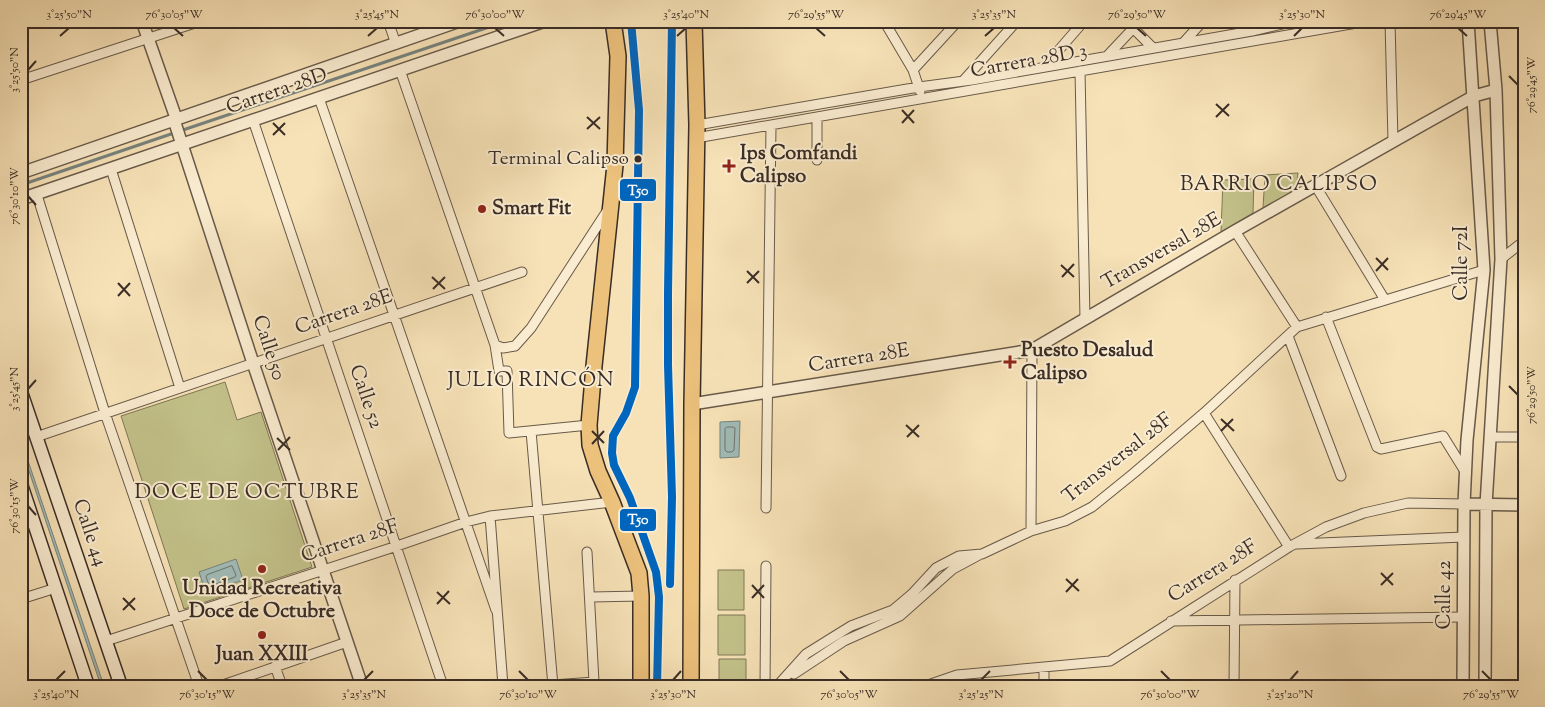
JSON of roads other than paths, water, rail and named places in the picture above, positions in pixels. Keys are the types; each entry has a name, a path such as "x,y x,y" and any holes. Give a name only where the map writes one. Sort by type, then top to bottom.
{"highway":[{"path":"691,686 692,404 696,132 694,21"},
{"path":"612,23 618,56 612,203 589,425 590,445 598,471 639,573 641,596 641,686"}],"main road":[{"name":"Calle 44","path":"21,392 121,686"},
{"path":"21,484 88,686"}],"street":[{"name":"Calle 50","path":"142,21 176,121 253,364 362,686"},
{"path":"21,80 201,21"},
{"path":"388,21 396,44"},
{"name":"Carrera 28D","path":"21,173 176,121 460,21"},
{"name":"Carrera 28D","path":"21,199 182,142 319,98 545,21"},
{"path":"913,70 958,21"},
{"path":"974,90 968,80 1017,21"},
{"path":"1045,66 1084,21"},
{"path":"1126,21 1136,25 1152,47"},
{"path":"1184,42 1203,21"},
{"path":"1252,31 1260,21"},
{"name":"Carrera 28D 3","path":"696,132 919,87 1252,31 1295,21"},
{"name":"Carrera 28D 3","path":"696,132 771,126 1368,21"},
{"path":"1390,21 1393,141"},
{"name":"Calle 72I","path":"1464,504 1467,440 1484,270 1468,21"},
{"name":"Calle 72I","path":"1486,504 1500,259 1496,90 1490,21"},
{"path":"889,23 913,70 921,99"},
{"path":"1108,55 1136,25"},
{"path":"400,70 495,345 498,372 507,371 509,433 589,425"},
{"path":"1080,71 1085,319"},
{"name":"Transversal 28E","path":"1032,350 1234,231 1393,141 1474,96 1496,90"},
{"path":"319,98 496,610"},
{"path":"817,118 817,160"},
{"name":"Calle 52","path":"253,120 443,686"},
{"path":"766,508 771,126"},
{"path":"110,169 180,388"},
{"path":"1315,185 1385,300"},
{"path":"36,195 105,413 199,686"},
{"path":"495,345 503,348 515,346 531,328 612,203"},
{"path":"1234,231 1297,327"},
{"path":"1500,259 1524,241"},
{"name":"Transversal 28F","path":"778,685 806,654 851,626 893,610 912,594 936,568 959,556 982,554 1031,531 1065,521 1092,507 1204,413 1297,327 1484,270"},
{"name":"Carrera 28E","path":"36,437 522,272"},
{"path":"1326,317 1377,447 1381,449 1443,436 1466,473"},
{"path":"1288,336 1341,476"},
{"path":"1031,531 1032,350"},
{"name":"Carrera 28E","path":"692,404 1032,350"},
{"path":"1204,413 1291,545 1464,537"},
{"path":"531,430 553,685 594,682 591,597 587,552"},
{"path":"1490,437 1524,436"},
{"name":"Carrera 28F","path":"106,641 466,522 490,516 612,502"},
{"name":"Carrera 28F","path":"926,686 957,675 1110,661 1171,620 1291,545 1326,527 1364,513 1408,503 1524,505"},
{"name":"Calle 42","path":"1463,686 1464,504"},
{"name":"Calle 42","path":"1485,686 1486,504"},
{"path":"490,516 496,610 504,686"},
{"path":"765,686 766,566"},
{"path":"1234,686 1235,580"},
{"path":"21,599 56,588"},
{"path":"591,597 641,596"},
{"path":"1171,620 1464,617"},
{"path":"220,686 347,642"},
{"path":"275,666 282,686"},
{"path":"1044,667 1044,686"}],"water":[{"path":"740,421 739,457 720,458 720,422"},
{"path":"21,440 104,686 101,686 21,447"},
{"path":"236,559 243,580 206,593 199,572"}],"waterway":[{"path":"180,131 507,21"},
{"path":"21,185 174,133"}],"place":[{"name":"Terminal Calipso","path":"638,159"},
{"name":"Ips Comfandi Calipso","path":"729,166"},
{"name":"Smart Fit","path":"482,209"},
{"name":"Puesto Desalud Calipso","path":"1010,362"},
{"name":"Unidad Recreativa Doce de Octubre","path":"262,569"},
{"name":"Juan XXIII","path":"262,635"}],"district":[{"name":"BARRIO CALIPSO","path":"1279,185"},
{"name":"JULIO RINCÓN","path":"531,381"},
{"name":"DOCE DE OCTUBRE","path":"247,493"}]}
